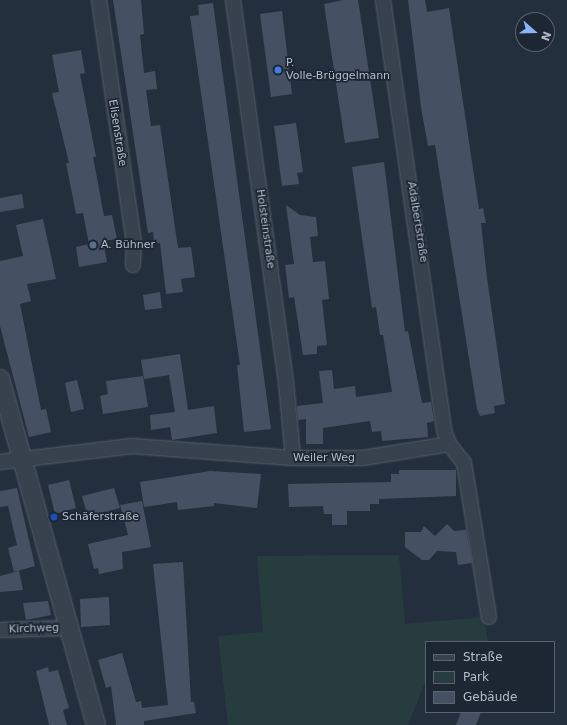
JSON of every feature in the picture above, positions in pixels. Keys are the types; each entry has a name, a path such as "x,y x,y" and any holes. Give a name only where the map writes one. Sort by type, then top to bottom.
{"street":[{"name":"Elisenstraße","path":"99,0 134,243 133,265"},
{"name":"Holsteinstraße","path":"233,0 286,382 293,458"},
{"name":"Adalbertstraße","path":"384,0 449,444"},
{"path":"0,379 20,461 32,493 96,725"},
{"name":"Weiler Weg","path":"0,462 20,461 132,446 293,458 363,458 449,444"},
{"path":"449,444 464,462 489,617"},
{"name":"Kirchweg","path":"0,630 68,628"}],"green space":[{"path":"399,555 405,624 484,617 488,641 425,641 425,682 408,725 228,725 218,636 263,632 257,556"}],"building":[{"path":"113,0 141,0 144,34 140,35 144,73 155,71 157,89 146,90 151,126 160,125 178,248 191,247 195,277 181,279 183,292 166,294 160,243 154,243 153,232 148,233"},
{"path":"343,0 358,0 379,138 345,143 324,4"},
{"path":"408,0 425,0 427,12 449,8 479,209 483,208 486,223 481,223 487,278 505,404 494,406 495,413 480,416 477,409 435,145 428,146 421,107"},
{"path":"213,3 271,429 244,432 237,365 240,365 190,16 199,15 198,5"},
{"path":"282,11 292,94 271,97 260,14"},
{"path":"81,50 85,73 80,74 96,157 93,157 104,216 112,215 117,239 103,241 107,262 79,267 76,247 89,244 83,213 76,214 66,163 69,163 52,93 59,92 52,55"},
{"path":"296,123 303,172 297,173 299,184 282,186 274,126"},
{"path":"384,162 405,332 408,331 422,403 431,402 434,421 427,423 428,437 382,441 381,431 372,432 370,421 323,428 323,444 306,444 306,419 298,420 297,406 323,403 319,371 332,370 334,389 355,386 356,397 392,392 383,335 380,335 376,307 372,308 352,167"},
{"path":"22,194 24,208 0,212 0,198"},
{"path":"286,205 300,215 316,217 318,236 310,237 313,262 325,261 329,299 322,300 327,345 317,346 317,354 303,355 294,297 289,298 285,265 294,264"},
{"path":"43,219 56,279 27,284 31,301 20,304 41,410 46,409 51,432 29,437 0,326 0,261 23,256 16,225"},
{"path":"160,292 162,308 145,310 143,295"},
{"path":"180,354 188,410 214,406 217,433 172,440 170,427 151,430 150,415 175,412 169,375 144,379 141,360"},
{"path":"143,376 148,407 103,414 100,396 108,394 106,381"},
{"path":"77,380 84,409 71,412 65,383"},
{"path":"399,470 456,470 456,496 379,499 379,504 370,504 370,511 347,511 347,525 332,525 332,514 324,514 323,506 289,507 288,484 391,482 391,474 399,474"},
{"path":"210,471 261,474 257,508 214,503 214,506 178,510 177,502 144,507 140,482"},
{"path":"69,480 76,508 55,514 48,485"},
{"path":"17,488 35,566 14,572 8,548 17,545 8,506 0,507 0,491"},
{"path":"114,488 120,508 88,517 82,496"},
{"path":"142,501 151,547 122,552 123,569 99,574 98,568 94,569 88,544 128,535 120,505"},
{"path":"447,524 454,531 466,530 472,563 458,565 456,552 437,551 429,560 422,560 405,547 405,532 421,532 424,526 435,536"},
{"path":"183,562 191,702 194,702 196,713 144,721 144,725 116,725 111,686 106,688 98,660 122,653 136,702 141,701 142,708 168,705 153,564"},
{"path":"19,571 23,590 0,592 0,576"},
{"path":"109,597 110,625 81,627 80,599"},
{"path":"48,601 51,615 26,620 23,603"},
{"path":"48,667 49,672 58,670 69,708 63,710 67,725 49,725 36,671"},
{"path":"461,713 481,713 476,725 456,725"}],"place":[{"name":"P. Volle-Brüggelmann","path":"278,70"},
{"name":"A. Bühner","path":"93,245"},
{"name":"Schäferstraße","path":"54,517"}]}
